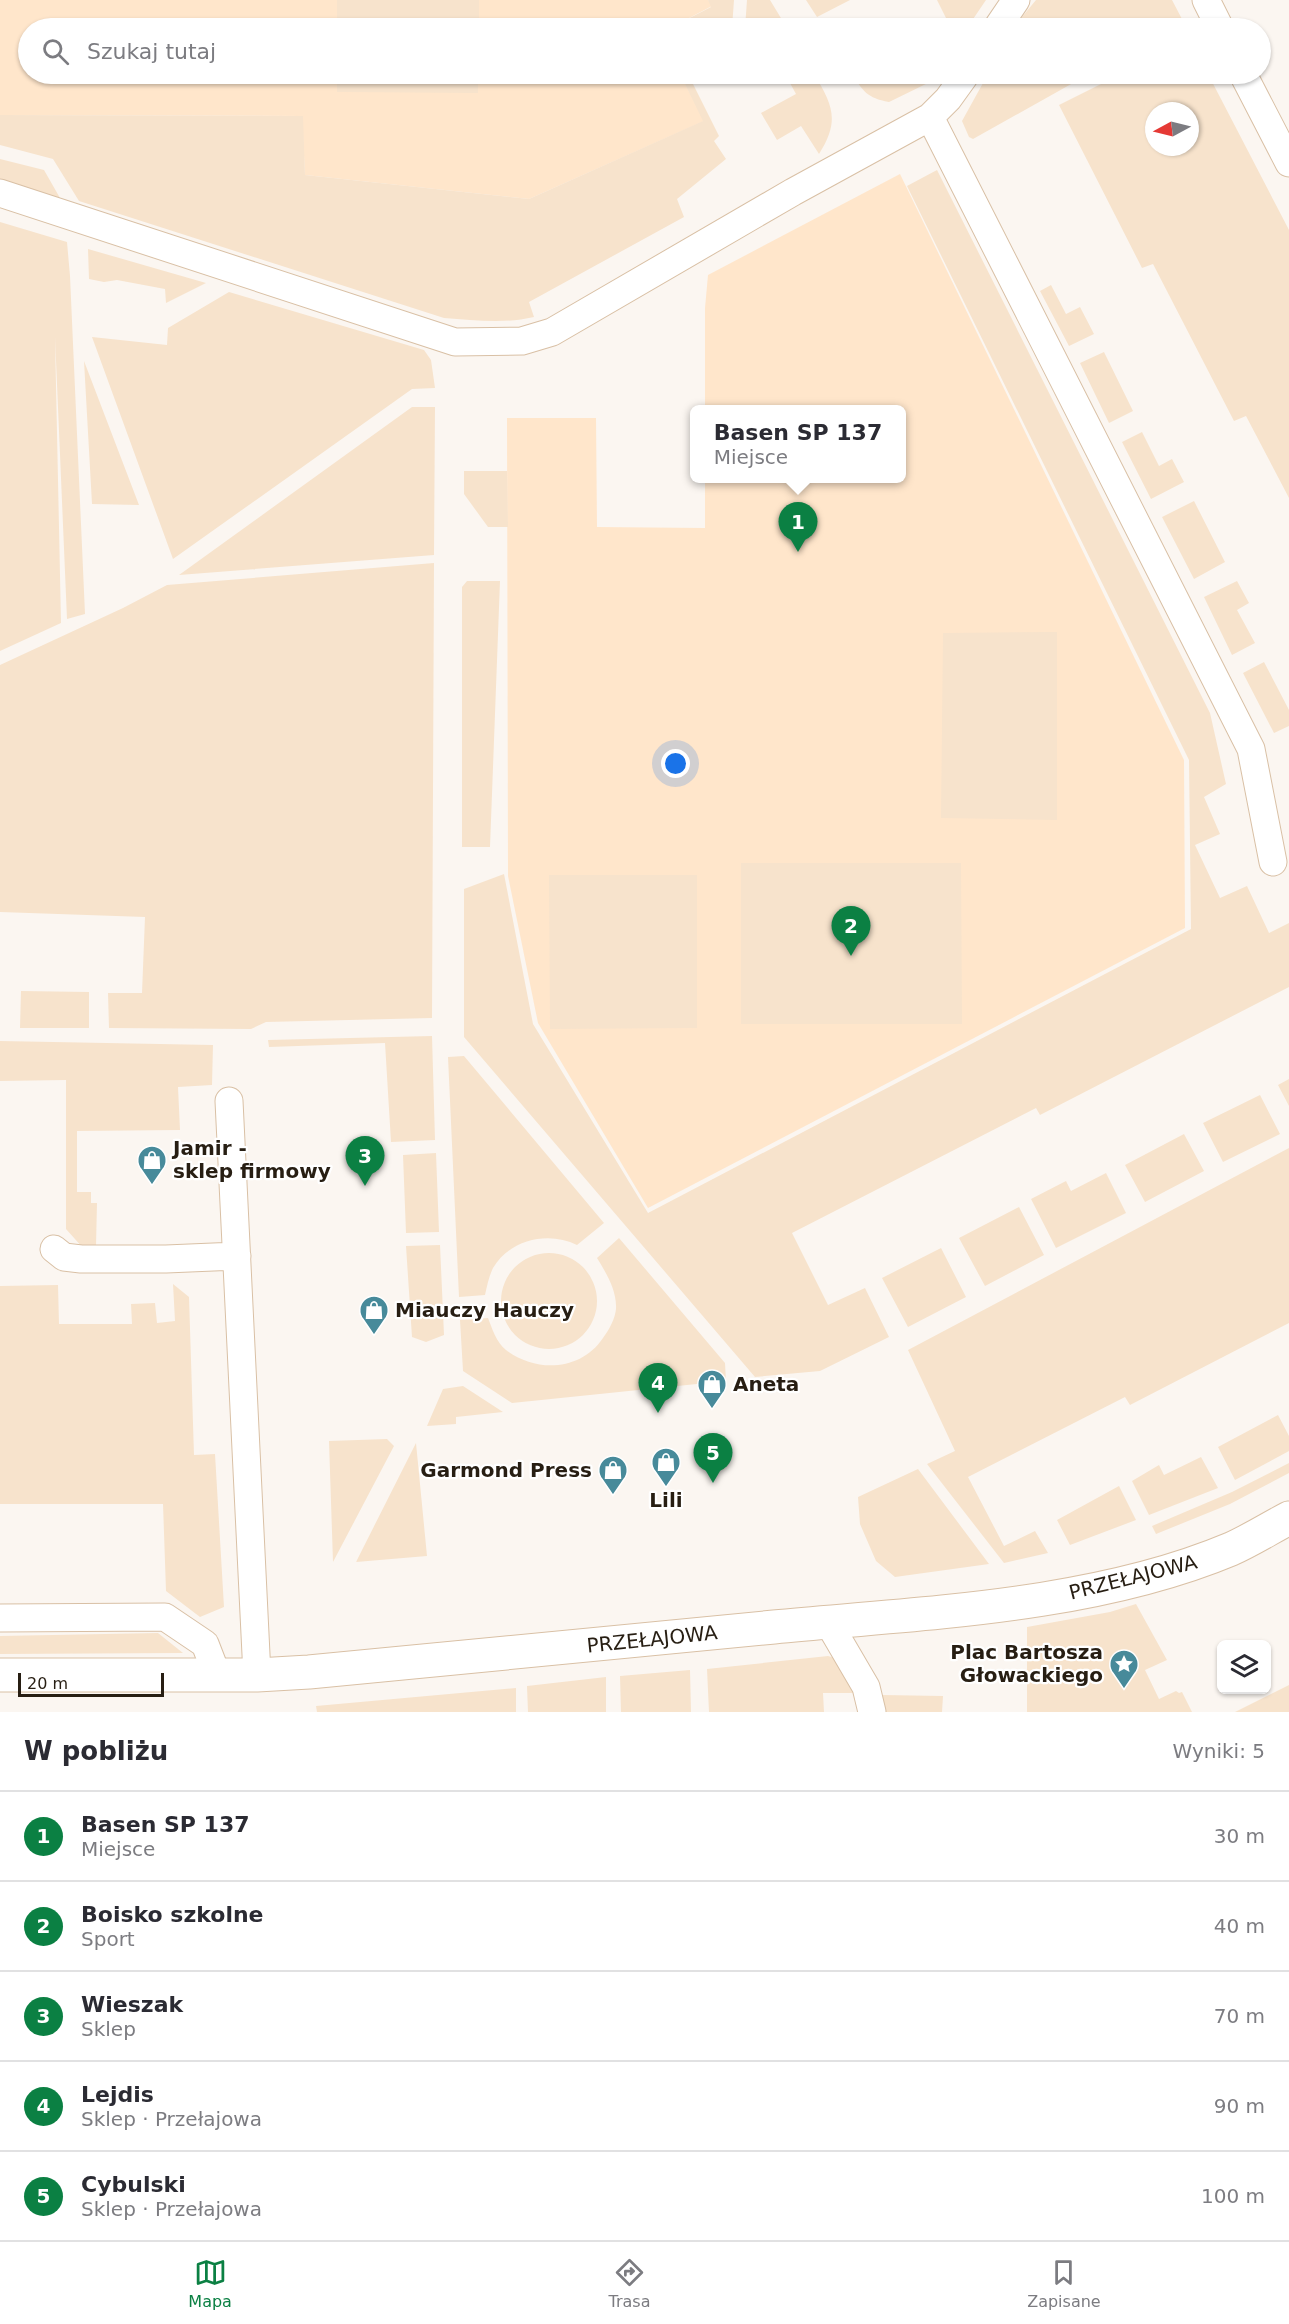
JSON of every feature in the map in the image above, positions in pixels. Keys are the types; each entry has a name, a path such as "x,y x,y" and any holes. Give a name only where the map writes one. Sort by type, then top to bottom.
{"street":[{"name":"PRZEŁAJOWA","path":"0,1675 257,1676 828,1622 1033,1600 1142,1578 1233,1548 1289,1518"}],"lane":[{"path":"1004,18 1016,0"},
{"path":"1206,0 1215,18"},
{"path":"0,193 455,342 522,341 552,332 793,192 930,117 959,84"},
{"path":"1248,84 1289,163"},
{"path":"930,117 1251,749 1273,862"},
{"path":"229,1101 257,1676"},
{"path":"54,1249 64,1257 91,1260 237,1256"},
{"path":"0,1618 165,1617 206,1644 217,1675"},
{"path":"828,1622 866,1687 873,1712"}],"shaded area":[{"path":"0,0 708,0 712,6 689,18 18,18 18,84 685,84 704,121 529,199 305,175 302,116 0,115"},
{"path":"337,0 479,0 479,18 337,18"},
{"path":"708,0 734,0 733,18 690,18 711,7"},
{"path":"747,0 770,0 781,18 746,18"},
{"path":"806,0 850,0 817,17"},
{"path":"937,0 986,0 974,18 946,18"},
{"path":"1036,0 1172,0 1181,18 1021,18"},
{"path":"337,84 478,84 478,93 337,92"},
{"path":"685,84 693,84 719,136 714,141 726,159 677,199 684,217 529,302 534,317 489,321 444,318 79,201 53,159 0,145 0,115 303,116 305,175 529,199 703,121"},
{"path":"790,84 820,84 826,95 832,122 826,142 819,154 801,126 777,140 761,113 796,94"},
{"path":"926,84 889,102 866,93 859,85"},
{"path":"982,84 1071,84 973,139 969,137 962,121"},
{"path":"1101,84 1213,84 1289,230 1289,498 1246,416 1234,421 1153,264 1142,268 1059,105"},
{"path":"0,159 44,170 60,198 0,180"},
{"path":"937,170 1210,713 1226,784 1204,797 1220,834 1195,845 1220,898 1247,886 1269,933 1289,923 1289,987 1040,1115 1036,1108 792,1233 828,1305 865,1288 889,1337 820,1371 755,1377 464,1037 464,889 504,874 533,1024 648,1213 1191,929 1189,760 907,186"},
{"path":"900,174 1184,760 1185,928 648,1208 538,1023 508,876 507,418 596,418 597,527 705,528 705,483 906,483 906,405 705,405 705,308 708,275"},
{"path":"0,222 67,242 85,614 67,619 55,337 61,623 0,651"},
{"path":"88,249 206,283 166,303 165,289 117,280 104,282 89,279"},
{"path":"1051,285 1066,314 1080,307 1094,334 1069,346 1040,291"},
{"path":"229,292 424,350 431,360 435,388 412,389 173,559 92,337 167,345 168,328"},
{"path":"1104,352 1133,411 1109,423 1080,363"},
{"path":"84,361 139,505 92,504"},
{"path":"412,407 435,407 434,555 179,575"},
{"path":"1142,432 1159,466 1172,459 1184,482 1151,499 1122,442"},
{"path":"464,471 507,471 508,527 488,527 464,494"},
{"path":"1194,501 1225,562 1194,579 1162,517"},
{"path":"434,563 432,1018 266,1022 251,1029 109,1028 108,993 142,993 145,917 0,912 0,665 167,585"},
{"path":"467,581 500,581 490,847 462,847 462,587"},
{"path":"1237,581 1249,603 1237,610 1255,643 1232,655 1204,597"},
{"path":"1057,632 1057,820 941,818 943,633"},
{"path":"1264,662 1289,710 1289,726 1274,733 1243,673"},
{"path":"741,863 961,863 962,1024 741,1024"},
{"path":"549,875 697,875 697,1028 550,1029"},
{"path":"21,991 89,992 89,1028 20,1028"},
{"path":"432,1036 435,1140 391,1142 385,1043 269,1047 268,1040"},
{"path":"0,1041 213,1045 212,1085 178,1087 180,1130 77,1131 77,1192 91,1192 91,1203 97,1203 96,1246 83,1248 66,1229 66,1080 0,1081"},
{"path":"464,1056 604,1223 577,1245 543,1238 520,1244 500,1258 493,1268 485,1295 459,1297 448,1057"},
{"path":"1289,1079 1289,1106 1278,1085"},
{"path":"1260,1095 1280,1134 1223,1162 1203,1123"},
{"path":"1184,1134 1204,1171 1145,1202 1125,1165"},
{"path":"1289,1148 1289,1323 1130,1405 1125,1397 968,1477 1004,1546 1035,1531 1048,1553 1004,1563 927,1464 955,1451 908,1350"},
{"path":"436,1153 439,1232 406,1233 403,1155"},
{"path":"1106,1173 1126,1213 1056,1248 1031,1199 1066,1181 1071,1191"},
{"path":"1019,1207 1044,1255 985,1286 959,1238"},
{"path":"619,1238 725,1363 726,1381 512,1403 463,1371 460,1320 488,1318 495,1335 506,1350 518,1357 544,1365 571,1362 594,1349 609,1328 616,1309 613,1288 597,1258"},
{"path":"440,1245 444,1335 426,1342 412,1337 406,1246"},
{"path":"941,1248 966,1297 908,1327 882,1278"},
{"path":"549,1253 567,1256 583,1267 594,1283 597,1301 594,1319 583,1335 567,1346 549,1349 531,1346 515,1335 504,1319 501,1301 504,1283 515,1267 531,1256"},
{"path":"173,1284 189,1297 194,1455 215,1454 224,1607 200,1617 166,1591 163,1504 0,1504 0,1286 58,1285 59,1324 132,1324 131,1304 155,1303 157,1323 175,1321"},
{"path":"463,1386 503,1412 456,1417 456,1424 427,1426 443,1389"},
{"path":"1278,1415 1289,1436 1289,1451 1235,1480 1218,1447"},
{"path":"387,1439 394,1446 333,1562 329,1441"},
{"path":"416,1443 427,1556 356,1562"},
{"path":"1201,1457 1218,1488 1149,1515 1132,1481 1159,1465 1164,1475"},
{"path":"1289,1463 1289,1473 1230,1504 1156,1534 1152,1526 1232,1492"},
{"path":"918,1469 989,1564 895,1577 876,1561 860,1524 858,1497"},
{"path":"1119,1486 1136,1520 1070,1545 1057,1520"},
{"path":"1136,1604 1167,1660 1145,1670 1159,1699 1176,1691 1182,1692 1192,1712 1027,1712 1027,1627 1110,1612"},
{"path":"158,1633 183,1653 0,1654 0,1636"},
{"path":"828,1656 838,1659 857,1693 823,1693 824,1712 709,1712 707,1669"},
{"path":"690,1670 691,1712 621,1712 620,1676"},
{"path":"606,1677 606,1712 528,1712 527,1686"},
{"path":"1289,1685 1289,1712 1235,1712"},
{"path":"516,1688 516,1712 317,1712 316,1706"},
{"path":"882,1695 943,1696 942,1712 884,1712"}],"place":[{"name":"Basen SP 137","path":"798,552"},
{"name":"Boisko szkolne","path":"851,956"},
{"name":"Jamir - sklep firmowy","path":"152,1186"},
{"name":"Wieszak","path":"365,1186"},
{"name":"Miauczy Hauczy","path":"374,1336"},
{"name":"Aneta","path":"712,1410"},
{"name":"Lejdis","path":"658,1413"},
{"name":"Cybulski","path":"713,1483"},
{"name":"Lili","path":"666,1488"},
{"name":"Garmond Press","path":"613,1496"},
{"name":"Plac Bartosza Głowackiego","path":"1124,1690"}]}
